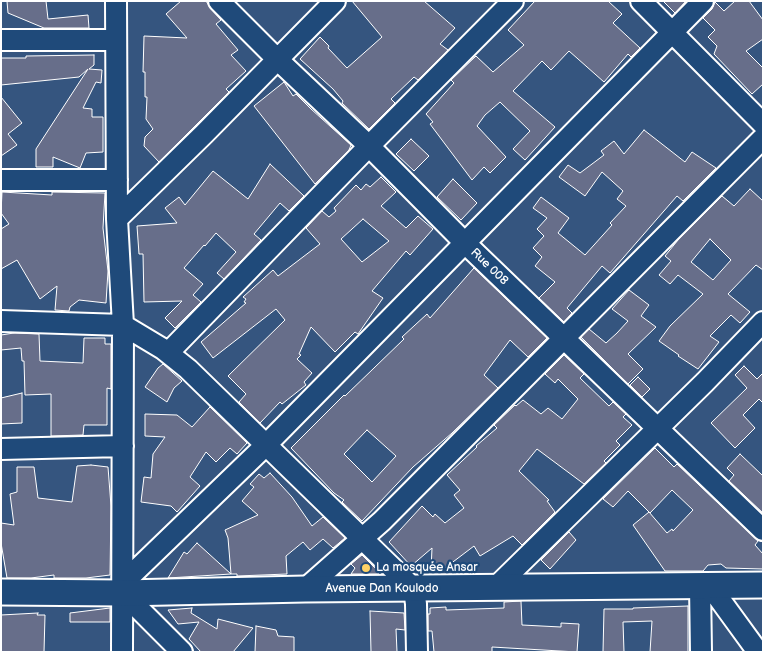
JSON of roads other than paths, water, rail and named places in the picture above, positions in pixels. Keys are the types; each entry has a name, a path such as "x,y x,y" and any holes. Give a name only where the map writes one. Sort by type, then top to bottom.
{"street":[{"path":"116,1 117,219 122,325 122,652"},
{"name":"Rue 008","path":"219,1 369,146 562,338 763,530"},
{"path":"117,219 335,1"},
{"path":"168,353 513,1"},
{"path":"641,1 763,124"},
{"path":"123,588 703,1"},
{"path":"1,40 116,40"},
{"path":"305,589 362,539 763,138"},
{"path":"1,180 117,180"},
{"path":"1,321 122,325 168,353 188,369 414,589 417,652"},
{"path":"496,588 658,429 763,322"},
{"path":"1,449 123,446"},
{"name":"Avenue Dan Koulodo","path":"1,592 123,588 414,589 763,585"},
{"path":"701,652 705,586"},
{"path":"705,586 758,652"},
{"path":"123,588 182,652"}],"place":[{"name":"La mosquée Ansar","path":"366,568"}]}
